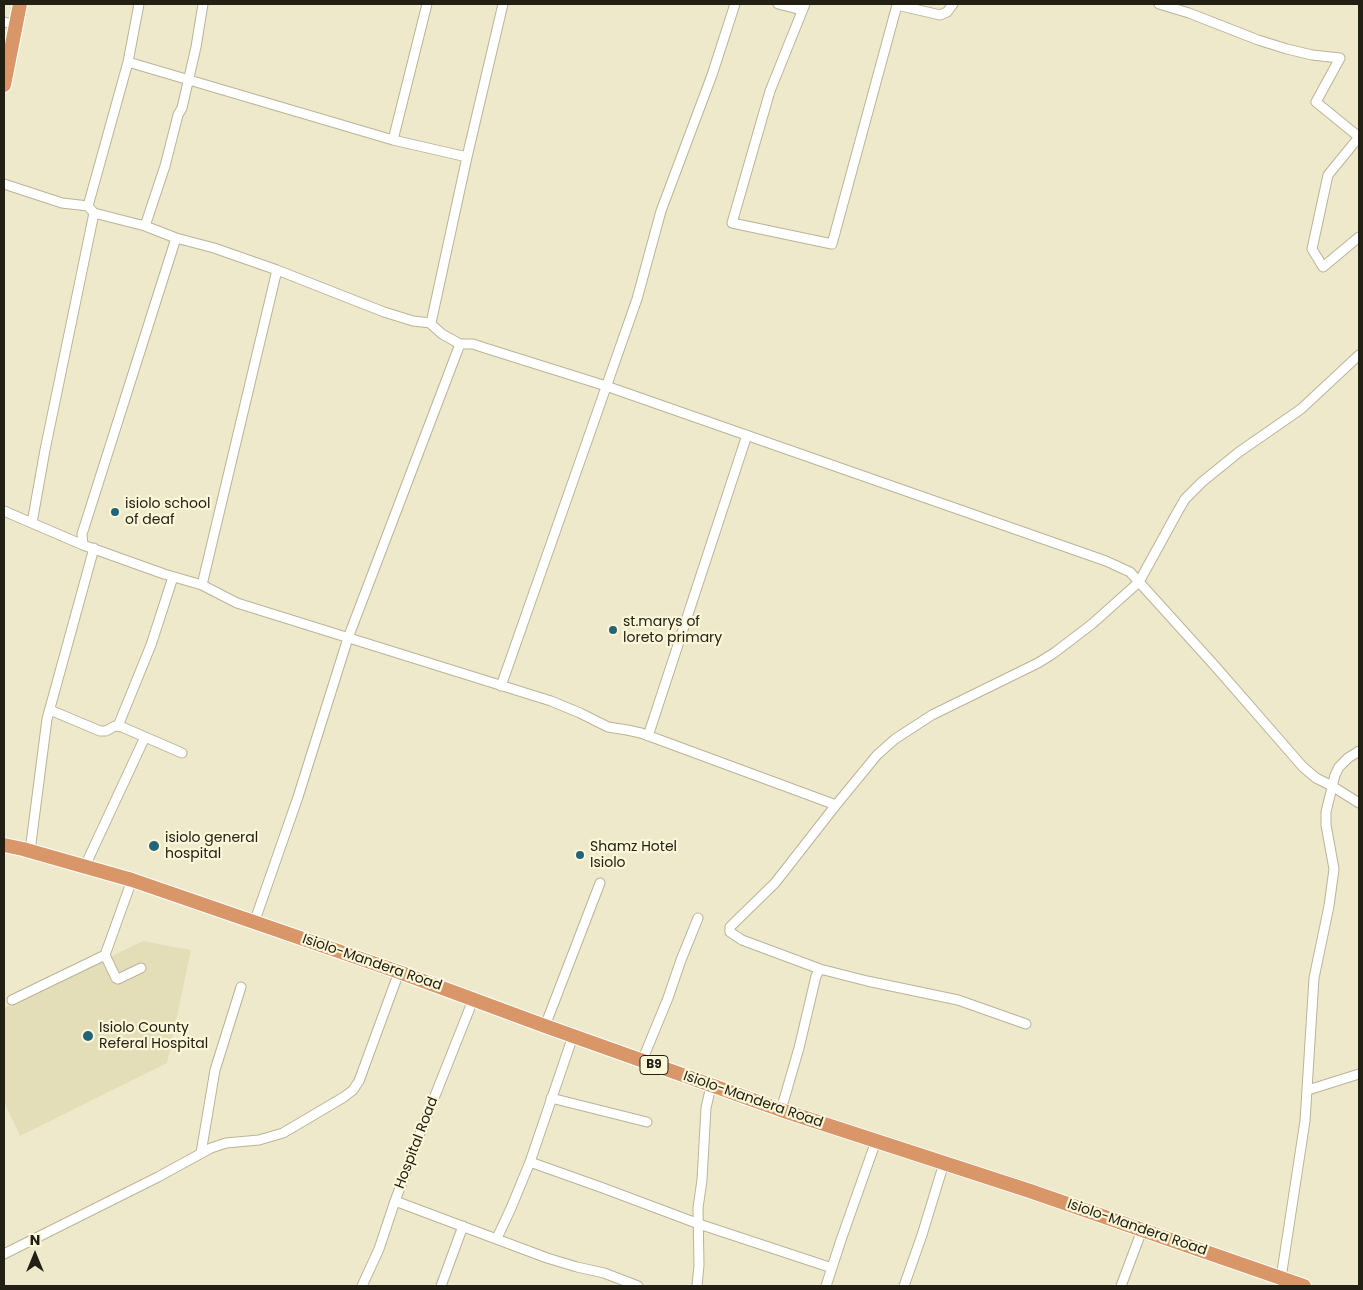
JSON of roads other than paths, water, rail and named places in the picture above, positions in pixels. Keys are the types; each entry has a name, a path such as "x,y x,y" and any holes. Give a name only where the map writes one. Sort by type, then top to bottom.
{"highway":[{"path":"4,85 10,24 20,4"},
{"name":"Isiolo-Mandera Road","path":"4,844 132,880 399,972 711,1086 1030,1191 1304,1286"}],"street":[{"path":"32,523 91,210 128,62 139,4"},
{"path":"145,226 165,166 178,115 182,108 196,47 203,4"},
{"path":"393,140 426,4"},
{"path":"431,323 503,4"},
{"path":"501,686 637,299 661,211 712,75 734,4"},
{"path":"778,4 803,7 770,91 732,223 832,244 896,4 940,15 947,12 953,4"},
{"path":"1159,4 1287,49 1340,58 1316,102 1358,137 1328,175 1312,249 1323,267 1359,237"},
{"path":"128,62 393,140 467,157"},
{"path":"4,184 62,203 145,226 176,238 214,248 277,270 384,312 414,322 431,323 442,334 460,344 473,344 606,386 1130,572 1210,659 1303,767 1316,778 1359,803"},
{"path":"83,545 82,534 176,238"},
{"path":"202,585 277,270"},
{"path":"254,923 298,797 348,638 460,344"},
{"path":"1026,1024 958,1000 867,982 820,969 742,940 730,932 729,929 775,883 877,755 895,739 946,708 1038,663 1092,624 1139,582 1185,500 1202,482 1239,452 1300,409 1359,355"},
{"path":"648,736 747,435"},
{"path":"4,511 83,545 173,577 202,585 236,603 570,708 608,727 648,736 836,805"},
{"path":"30,851 47,719 94,548"},
{"path":"118,726 151,645 173,577"},
{"path":"50,710 100,731 106,731 115,726 122,727 182,753"},
{"path":"84,866 145,737"},
{"path":"1281,1278 1304,1129 1314,978 1329,906 1334,869 1326,825 1326,812 1335,775 1339,767 1359,751"},
{"path":"12,1000 105,955 132,880"},
{"path":"545,1026 600,883"},
{"path":"642,1061 698,918"},
{"path":"105,955 118,979 141,968"},
{"path":"781,1110 802,1038 816,976 820,969"},
{"path":"4,1254 211,1148 226,1143 259,1140 284,1133 318,1114 352,1090 359,1081 399,972"},
{"path":"201,1153 215,1070 241,987"},
{"name":"Hospital Road","path":"362,1286 379,1249 395,1201 473,1000"},
{"path":"496,1238 530,1162 573,1036"},
{"path":"1308,1090 1359,1074"},
{"path":"697,1286 699,1265 698,1208 702,1180 706,1108 711,1086"},
{"path":"552,1098 647,1122"},
{"path":"826,1286 876,1141"},
{"path":"530,1162 699,1224 832,1268"},
{"path":"904,1286 918,1249 944,1164"},
{"path":"395,1201 547,1258 604,1273 638,1286"},
{"path":"441,1286 463,1226"},
{"path":"1121,1286 1142,1230"}],"place":[{"name":"isiolo school of deaf","path":"115,512"},
{"name":"st.marys of loreto primary","path":"613,630"},
{"name":"isiolo general hospital","path":"154,846"},
{"name":"Shamz Hotel Isiolo","path":"580,855"},
{"name":"Isiolo County Referal Hospital","path":"88,1036"}]}
